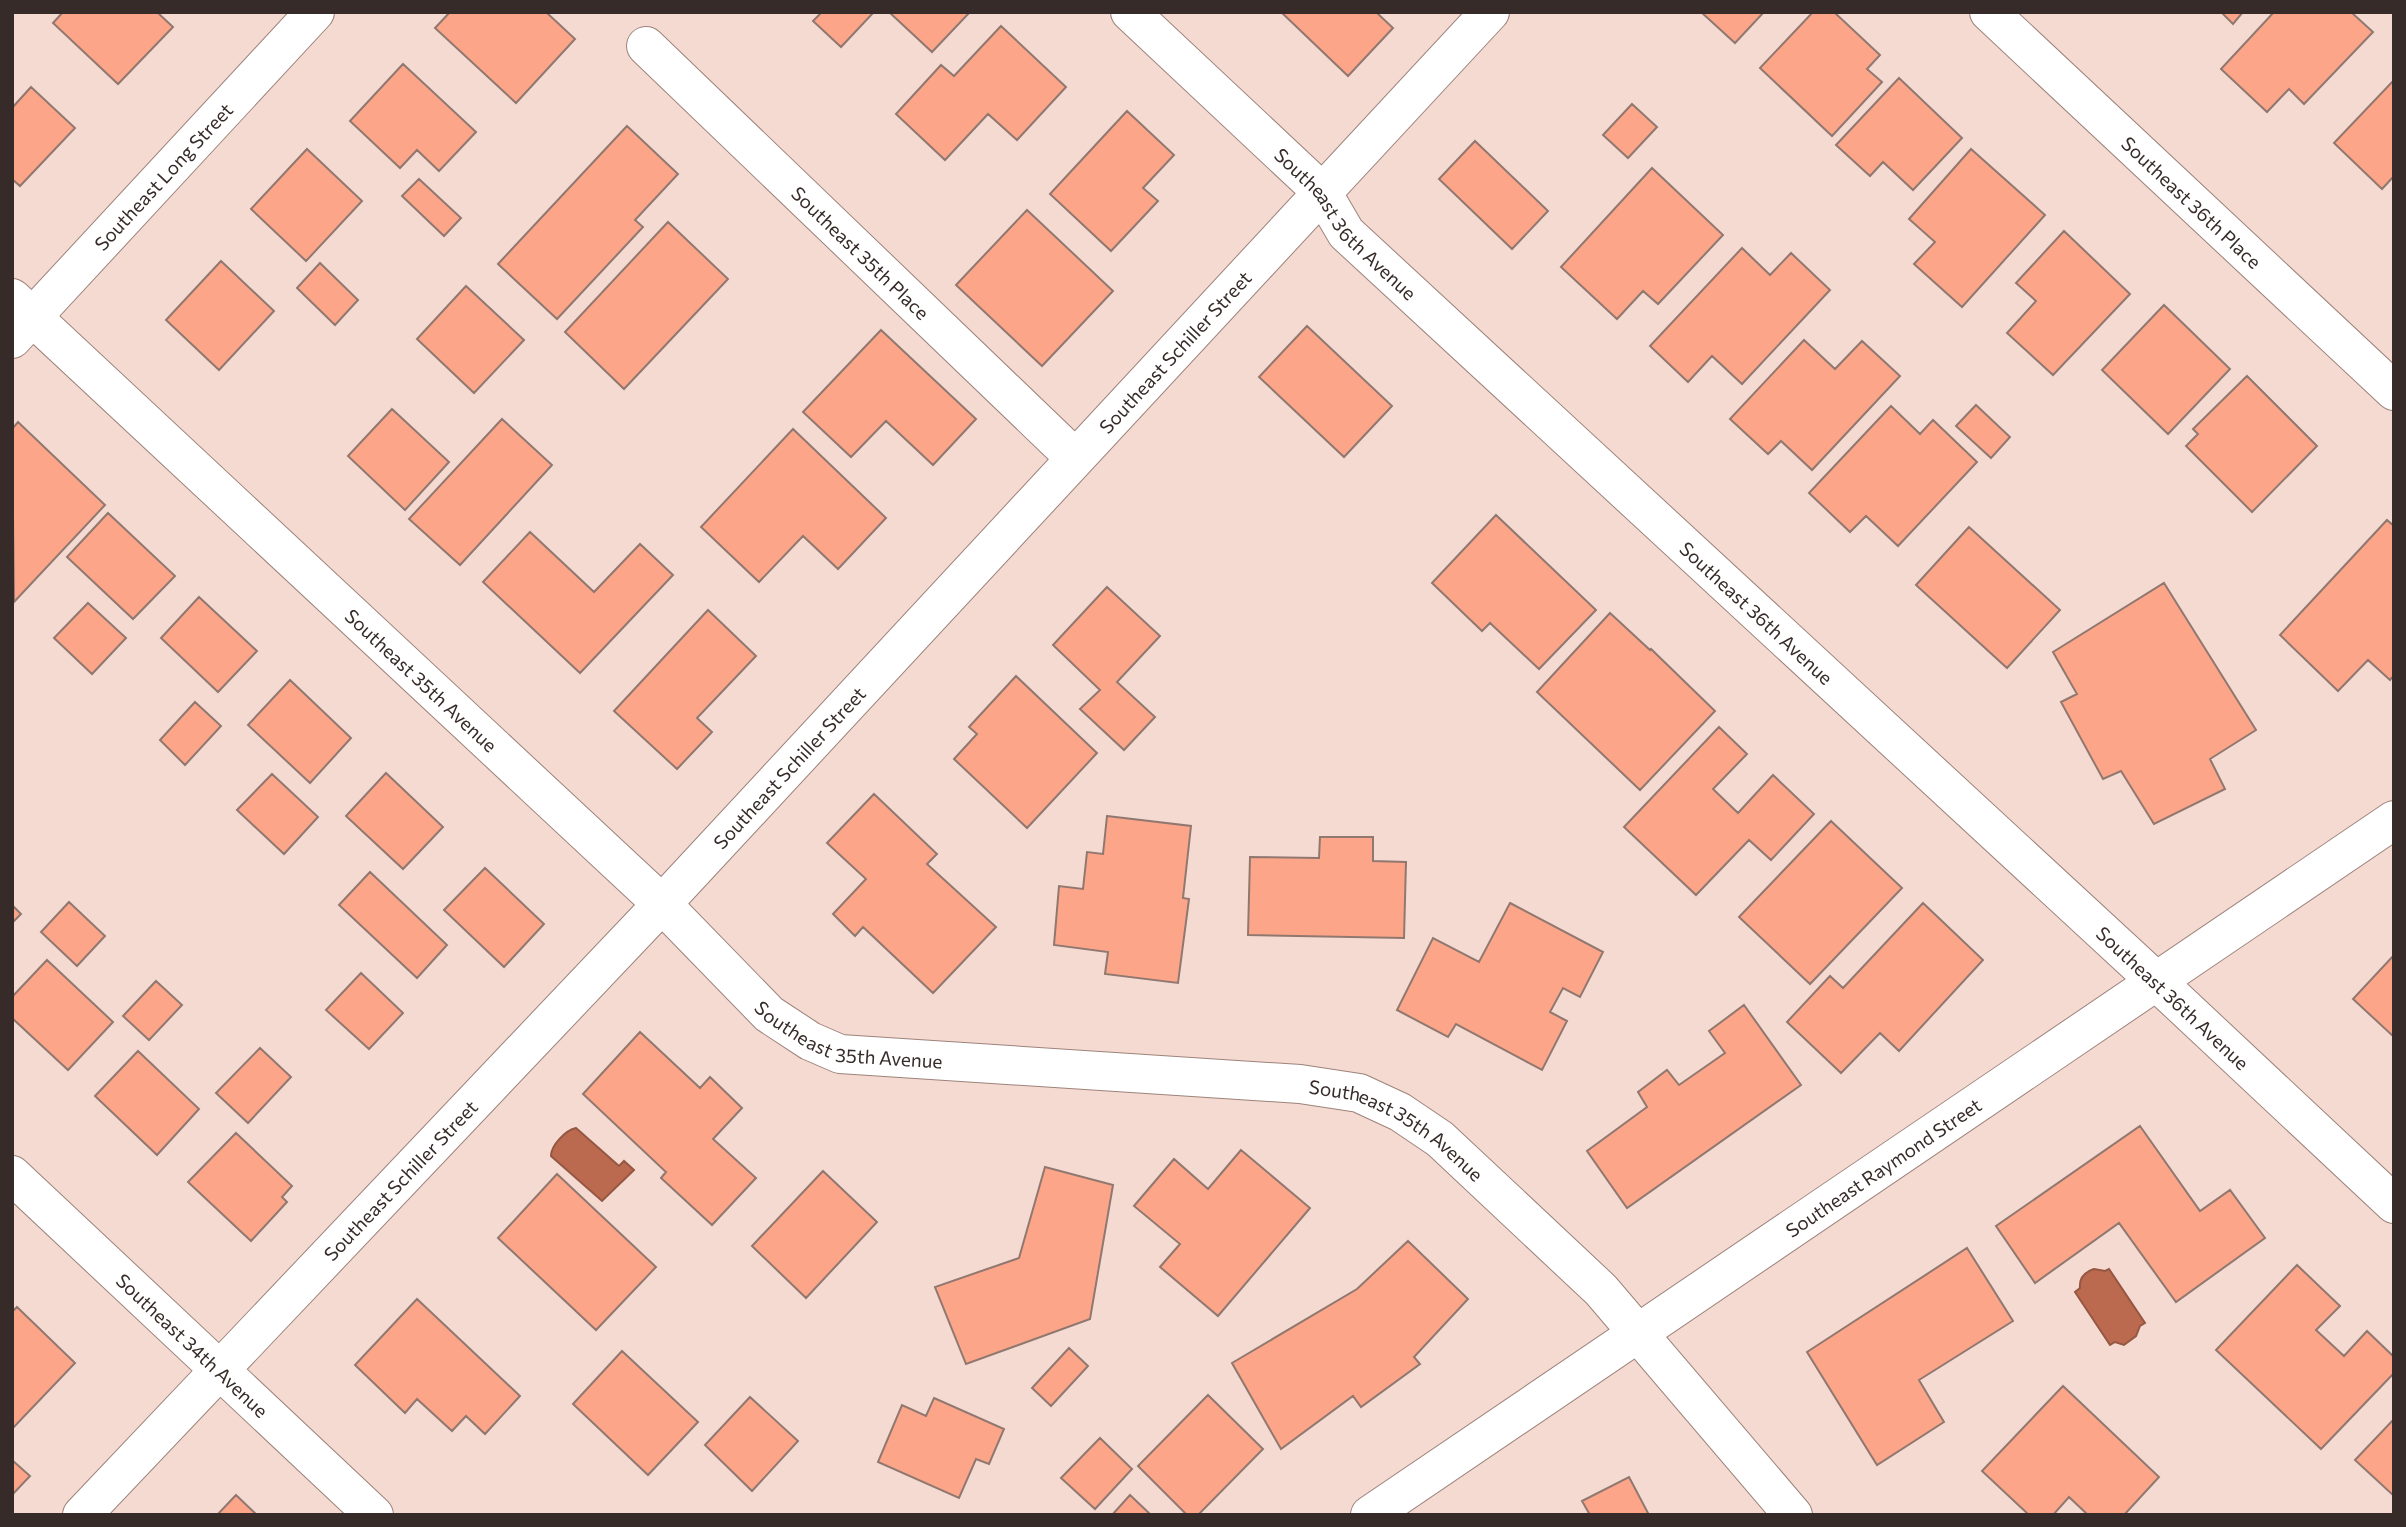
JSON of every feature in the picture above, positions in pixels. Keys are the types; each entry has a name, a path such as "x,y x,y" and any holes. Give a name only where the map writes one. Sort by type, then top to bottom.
{"street":[{"name":"Southeast Long Street","path":"19,318 315,12"},
{"name":"Southeast 36th Avenue","path":"1130,12 1322,192 1346,233 2394,1204"},
{"name":"Southeast Schiller Street","path":"82,1515 662,904 1490,12"},
{"name":"Southeast 36th Place","path":"1989,12 2394,391"},
{"name":"Southeast 35th Place","path":"646,46 1075,458"},
{"name":"Southeast 35th Avenue","path":"19,318 662,904 769,1014 810,1041 840,1054 1300,1084 1359,1093 1400,1112 1440,1139 1601,1290 1793,1515"},
{"name":"Southeast Raymond Street","path":"1370,1515 2394,820"},
{"name":"Southeast 34th Avenue","path":"12,1175 374,1515"}],"shaded area":[{"path":"576,1128 619,1166 624,1161 634,1170 602,1201 551,1156 560,1139"},
{"path":"2094,1269 2109,1269 2145,1323 2140,1326 2136,1336 2124,1345 2115,1342 2110,1345 2075,1292 2080,1288 2083,1276"}],"building":[{"path":"63,12 157,12 173,27 118,84 53,23"},
{"path":"450,12 546,12 575,39 516,103 435,28"},
{"path":"822,12 873,13 841,47 813,21"},
{"path":"889,12 970,12 932,52"},
{"path":"1281,12 1376,12 1393,28 1348,76"},
{"path":"1701,12 1764,12 1735,43"},
{"path":"1813,12 1834,12 1880,55 1867,69 1882,82 1832,136 1760,68"},
{"path":"2221,12 2243,12 2233,24"},
{"path":"2274,12 2351,12 2373,32 2304,104 2289,89 2267,112 2221,69"},
{"path":"1001,26 1066,87 1017,140 988,114 945,160 896,114 941,65 954,76"},
{"path":"403,64 476,132 439,171 417,150 400,168 350,121"},
{"path":"1899,78 1962,138 1913,190 1883,162 1870,176 1836,145"},
{"path":"2394,80 2394,176 2382,189 2334,143"},
{"path":"31,87 75,128 20,186 12,179 12,108"},
{"path":"1632,104 1657,127 1628,158 1603,135"},
{"path":"1127,111 1174,155 1143,188 1158,201 1111,251 1050,194"},
{"path":"627,126 678,174 635,220 643,227 557,319 498,264"},
{"path":"1475,141 1548,211 1512,249 1439,179"},
{"path":"307,149 362,201 306,261 251,209"},
{"path":"1971,149 2045,215 1962,307 1914,264 1935,242 1909,219"},
{"path":"1652,168 1723,235 1658,304 1643,291 1617,319 1561,267"},
{"path":"419,179 461,218 444,236 402,196"},
{"path":"1027,210 1113,291 1042,366 956,285"},
{"path":"668,222 728,279 624,389 565,332"},
{"path":"2064,231 2130,294 2053,375 2007,333 2036,301 2016,283"},
{"path":"1742,248 1770,275 1791,253 1830,290 1742,384 1712,356 1688,382 1650,346"},
{"path":"221,261 274,311 219,370 166,320"},
{"path":"320,263 358,300 335,325 297,288"},
{"path":"466,286 524,340 474,393 417,339"},
{"path":"2164,305 2230,369 2168,434 2102,370"},
{"path":"1307,326 1392,406 1344,457 1259,377"},
{"path":"881,330 976,419 933,465 886,421 851,457 803,412"},
{"path":"1804,340 1835,369 1862,341 1900,376 1812,470 1781,441 1768,454 1730,419"},
{"path":"2247,376 2317,446 2252,512 2186,446 2198,434 2193,429"},
{"path":"1976,405 2010,437 1991,458 1956,426"},
{"path":"1891,406 1920,434 1933,420 1977,462 1898,546 1866,516 1850,532 1809,493"},
{"path":"392,409 449,462 405,510 348,456"},
{"path":"502,419 552,465 460,565 409,519"},
{"path":"18,422 105,505 14,602 12,429"},
{"path":"793,429 886,518 838,569 803,536 759,582 701,527"},
{"path":"108,513 175,576 133,619 67,557"},
{"path":"1496,515 1596,610 1539,669 1490,623 1482,631 1432,583"},
{"path":"2387,520 2394,526 2394,675 2390,680 2368,660 2338,691 2280,635"},
{"path":"1969,527 2060,610 2007,668 1916,585"},
{"path":"530,532 594,592 640,544 673,575 580,673 483,582"},
{"path":"2164,583 2256,730 2210,759 2225,789 2154,824 2121,771 2103,779 2061,702 2077,694 2053,652"},
{"path":"1107,587 1160,636 1117,682 1155,717 1124,750 1080,709 1100,690 1053,645"},
{"path":"199,597 257,651 218,692 161,638"},
{"path":"88,603 126,638 92,674 54,638"},
{"path":"708,610 756,656 697,718 712,732 677,769 614,711"},
{"path":"1610,613 1715,711 1640,790 1537,692"},
{"path":"1016,676 1097,753 1027,828 954,759 977,734 969,727"},
{"path":"290,680 351,738 310,783 248,725"},
{"path":"195,702 221,726 185,765 160,740"},
{"path":"1719,727 1747,754 1713,789 1738,813 1773,775 1814,814 1771,860 1749,840 1696,895 1624,827"},
{"path":"386,773 443,827 403,869 346,816"},
{"path":"272,774 318,817 284,854 237,810"},
{"path":"874,794 937,854 927,864 996,927 933,993 863,927 855,936 833,914 866,879 827,843"},
{"path":"1107,816 1191,826 1183,898 1189,899 1178,983 1105,974 1108,952 1054,945 1059,886 1083,889 1087,852 1103,854"},
{"path":"1831,821 1902,888 1810,984 1739,917"},
{"path":"1320,837 1373,837 1373,861 1406,862 1404,938 1248,935 1250,857 1319,858"},
{"path":"485,868 544,924 504,967 444,910"},
{"path":"370,872 447,945 417,978 339,905"},
{"path":"69,902 105,936 77,966 41,932"},
{"path":"1510,903 1603,952 1580,997 1563,988 1550,1012 1567,1021 1542,1070 1456,1024 1448,1037 1397,1010 1433,938 1479,962"},
{"path":"1923,903 1983,960 1899,1051 1880,1033 1841,1073 1787,1022 1830,976 1843,988"},
{"path":"12,905 21,914 12,923"},
{"path":"2394,955 2394,1037 2353,999"},
{"path":"47,960 113,1022 68,1070 12,1018 12,997"},
{"path":"361,973 403,1013 369,1049 326,1010"},
{"path":"156,981 182,1005 149,1040 123,1016"},
{"path":"1744,1005 1801,1085 1627,1208 1587,1151 1647,1107 1638,1092 1667,1070 1679,1085 1725,1053 1709,1031"},
{"path":"640,1032 700,1088 710,1077 742,1108 713,1139 756,1178 712,1225 661,1178 666,1172 583,1094"},
{"path":"260,1048 291,1077 248,1123 216,1093"},
{"path":"138,1051 199,1109 157,1155 95,1096"},
{"path":"2140,1126 2200,1211 2230,1190 2265,1238 2176,1302 2119,1223 2035,1283 1996,1226"},
{"path":"236,1133 292,1186 282,1197 287,1202 251,1241 188,1182"},
{"path":"1241,1150 1310,1208 1218,1316 1160,1267 1180,1244 1134,1206 1174,1159 1208,1189"},
{"path":"1045,1167 1113,1185 1090,1319 966,1364 935,1287 1019,1258"},
{"path":"823,1171 877,1222 806,1298 752,1246"},
{"path":"557,1174 656,1267 596,1330 498,1238"},
{"path":"1408,1241 1468,1299 1414,1357 1420,1364 1361,1407 1353,1396 1281,1449 1232,1363 1357,1289"},
{"path":"1967,1248 2013,1321 1919,1380 1944,1422 1877,1465 1807,1352"},
{"path":"2297,1265 2340,1306 2316,1330 2344,1356 2367,1331 2394,1357 2394,1373 2321,1449 2216,1350"},
{"path":"417,1299 520,1396 485,1434 466,1416 452,1431 417,1399 405,1413 355,1365"},
{"path":"17,1307 75,1363 12,1429 12,1312"},
{"path":"1069,1348 1088,1366 1051,1406 1032,1388"},
{"path":"622,1351 698,1422 648,1475 573,1404"},
{"path":"2063,1386 2159,1477 2124,1515 2088,1515 2069,1497 2053,1515 2029,1515 1982,1471"},
{"path":"1208,1395 1263,1449 1198,1515 1187,1515 1138,1466"},
{"path":"750,1397 798,1441 752,1491 705,1445"},
{"path":"934,1398 1004,1429 989,1464 976,1459 959,1498 878,1462 902,1405 926,1416"},
{"path":"2394,1419 2394,1496 2355,1460"},
{"path":"1100,1438 1132,1469 1095,1509 1061,1478"},
{"path":"12,1460 30,1476 12,1495"},
{"path":"1629,1477 1649,1515 1590,1515 1582,1501"},
{"path":"236,1495 257,1515 217,1515"},
{"path":"1130,1495 1151,1515 1112,1515"}]}
